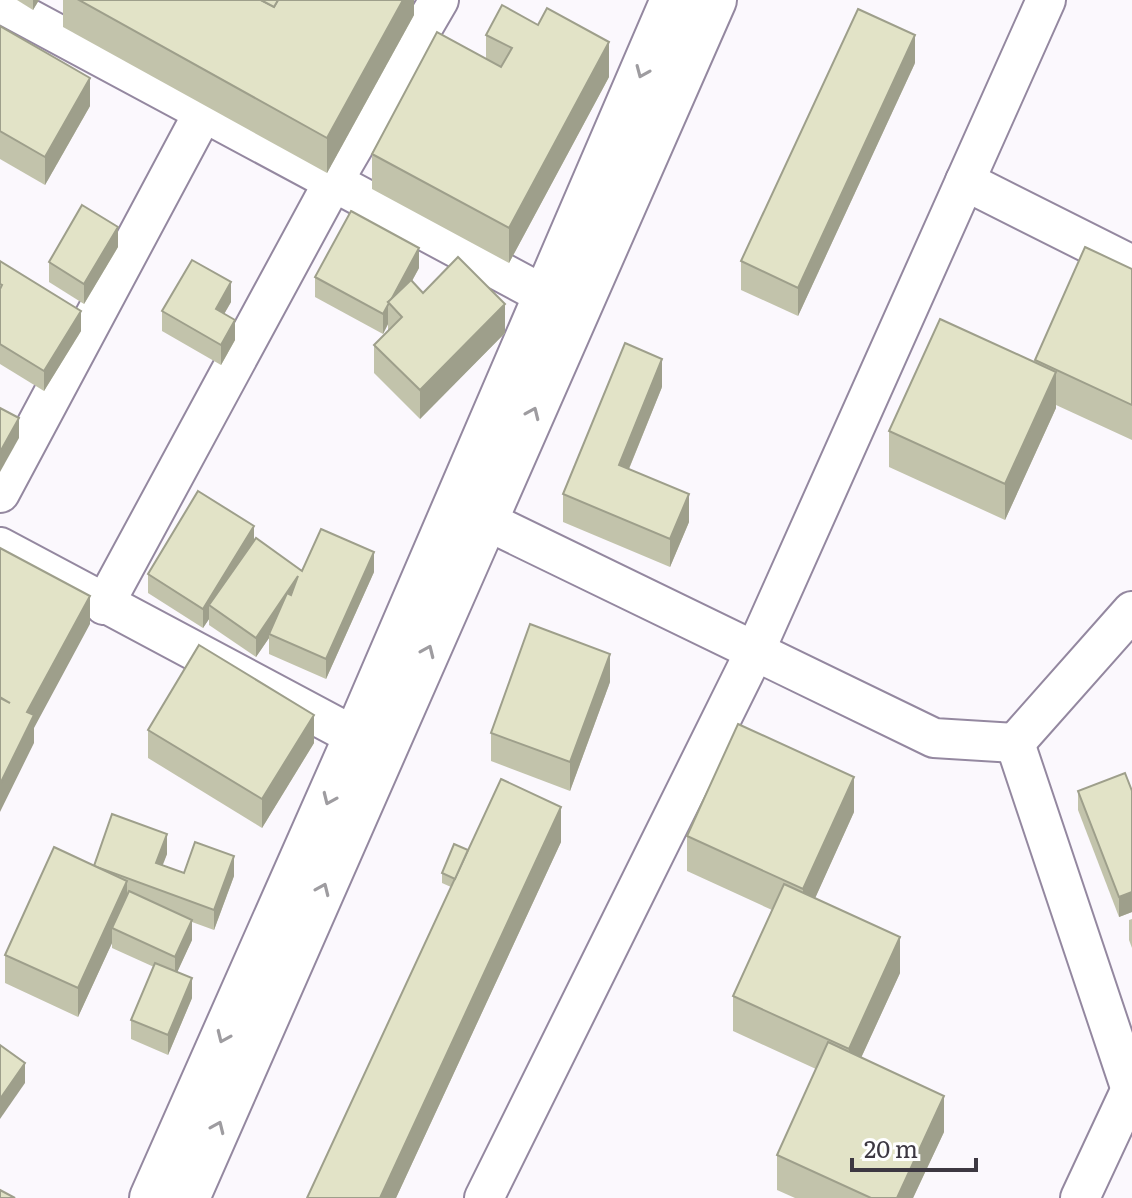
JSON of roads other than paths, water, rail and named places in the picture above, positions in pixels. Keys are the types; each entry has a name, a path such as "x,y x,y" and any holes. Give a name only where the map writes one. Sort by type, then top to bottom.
{"street":[{"path":"104,605 333,182 439,0"},
{"path":"187,1198 470,513 546,296 673,0"},
{"path":"152,1198 356,737 470,513 714,0"},
{"path":"484,1198 755,651 1046,0"},
{"path":"0,3 546,296"},
{"path":"0,493 203,113"},
{"path":"965,181 1132,265"},
{"path":"470,513 934,738 1015,743"},
{"path":"0,547 356,737"},
{"path":"1015,743 1132,611"},
{"path":"1015,743 1131,1092 1080,1198"}]}
